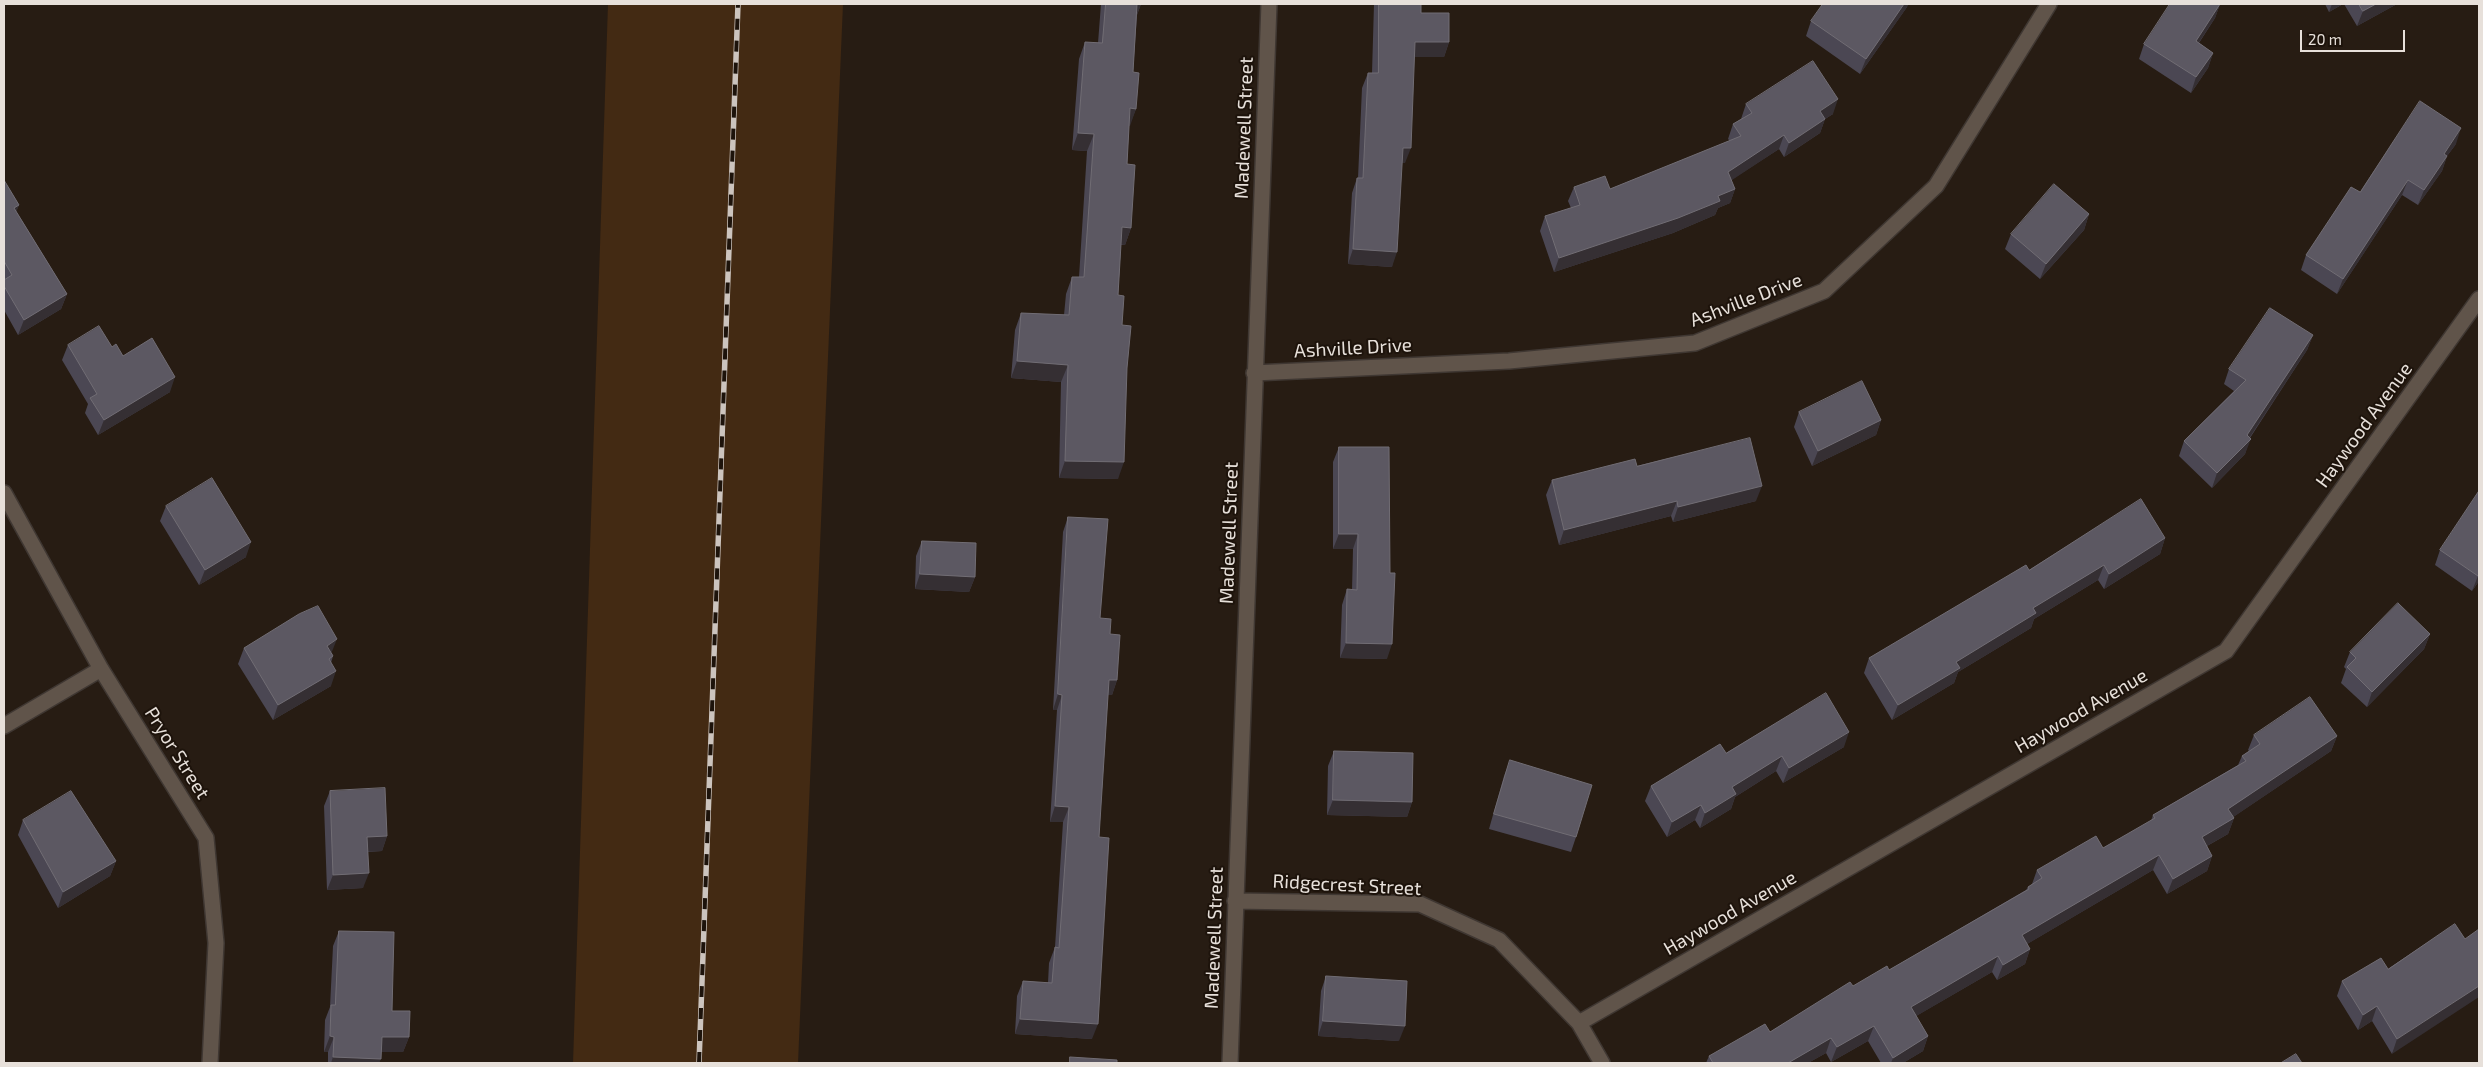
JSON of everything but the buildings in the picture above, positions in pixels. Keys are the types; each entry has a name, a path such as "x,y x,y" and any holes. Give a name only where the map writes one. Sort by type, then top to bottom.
{"street":[{"name":"Madewell Street","path":"1230,1063 1269,4"},
{"name":"Ashville Drive","path":"1254,373 1509,361 1695,343 1824,291 1936,186 2049,4"},
{"name":"Haywood Avenue","path":"1580,1023 2226,651 2479,299"},
{"name":"Pryor Street","path":"4,493 101,669 206,838 216,943 210,1063"},
{"path":"4,726 101,669"},
{"name":"Ridgecrest Street","path":"1235,901 1420,904 1499,940 1580,1023 1602,1063"}],"shaded area":[{"path":"608,4 843,4 798,1063 573,1063"}],"railway":[{"path":"699,1063 738,4"}]}
